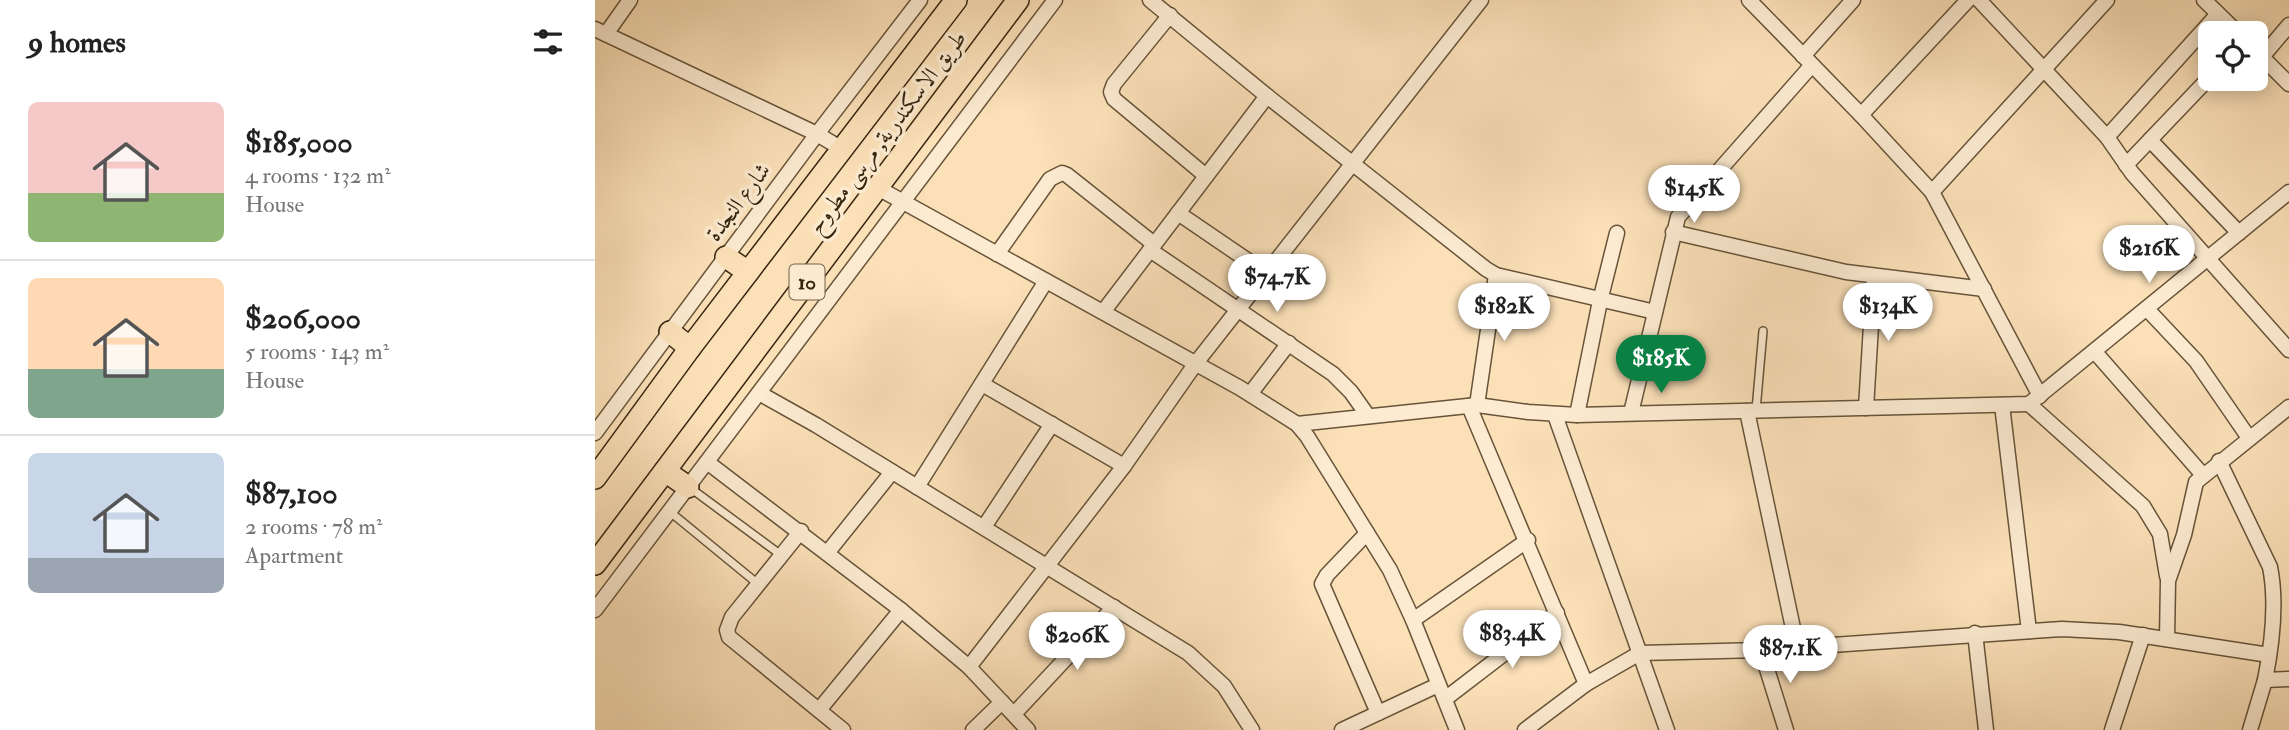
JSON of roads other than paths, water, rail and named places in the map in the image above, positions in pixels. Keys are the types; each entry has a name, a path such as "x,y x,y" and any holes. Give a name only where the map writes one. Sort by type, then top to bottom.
{"main road":[{"name":"طريق الاسكندرية, مرسى مطروح","path":"595,478 690,348 956,0"},
{"name":"طريق الاسكندرية, مرسى مطروح","path":"595,564 1019,0"},
{"path":"726,257 748,272"},
{"path":"670,332 690,348"},
{"path":"665,471 688,487"}],"street":[{"path":"630,0 601,32 817,134 842,149"},
{"name":"شارع النجدة","path":"595,433 920,0"},
{"path":"595,610 1055,0"},
{"path":"1150,0 1473,260 1496,275 1655,313"},
{"path":"1749,0 1932,192 1984,289 2035,400 2143,506 2160,534 2165,552 2168,581 2167,639"},
{"path":"1631,414 1673,232 1683,209 1807,60 1853,0"},
{"path":"1861,115 1968,0"},
{"path":"1979,0 2107,137 2126,165 2289,350"},
{"path":"1932,192 2108,0"},
{"path":"969,667 1124,466 1196,363 1476,2"},
{"path":"2107,137 2211,5 2226,21"},
{"path":"1170,15 1114,84 1111,92 1114,99 1206,176"},
{"path":"2268,45 2289,25"},
{"path":"2268,63 2289,84"},
{"path":"2126,165 2198,90"},
{"path":"1103,312 1267,96"},
{"path":"2150,140 2239,233"},
{"path":"997,254 1050,179 1062,173 1067,175 1152,247 1343,382 1368,416"},
{"path":"878,188 1196,363 1297,424 1389,570 1413,620 1457,730"},
{"path":"1297,424 1473,405 1555,415 1577,415 2002,405 2035,400 2289,192"},
{"path":"1178,213 1266,273"},
{"path":"1673,232 1824,268 1984,289"},
{"path":"1577,415 1617,233"},
{"path":"1496,275 1473,405 1586,684"},
{"path":"1866,408 1874,276"},
{"path":"917,487 1046,281"},
{"path":"2147,309 2196,360 2249,438"},
{"path":"1250,394 1289,343"},
{"path":"2095,352 2202,474"},
{"path":"982,384 1124,466"},
{"path":"759,393 1049,566 1188,653 1205,666 1223,686 1252,730"},
{"path":"2002,405 2029,631"},
{"path":"2168,581 2184,535 2193,488 2202,474 2289,407"},
{"path":"1751,411 1797,647"},
{"path":"1555,415 1667,730"},
{"path":"984,527 1052,424"},
{"path":"595,433 615,450"},
{"path":"2219,461 2270,567 2273,591 2265,680 2250,730"},
{"path":"707,462 801,531 901,610 969,667 1028,730"},
{"path":"828,552 891,472"},
{"path":"801,531 728,623 727,630 729,637 819,710 836,728"},
{"path":"1367,533 1327,575 1322,584 1378,713"},
{"path":"1413,620 1528,540"},
{"path":"1013,714 1114,607"},
{"path":"819,710 901,610"},
{"path":"1445,699 1557,613"},
{"path":"1533,727 1586,684 1640,653 1761,650 1975,634 2100,630 2269,655"},
{"path":"1975,634 1986,730"},
{"path":"2112,730 2143,635"},
{"path":"1761,650 1786,730"},
{"path":"2265,680 2289,679"},
{"path":"1342,730 1439,685"},
{"path":"973,730 1002,702"}],"lane":[{"path":"1751,411 1763,331"},
{"path":"688,487 781,555"},
{"path":"669,511 758,584"}]}
